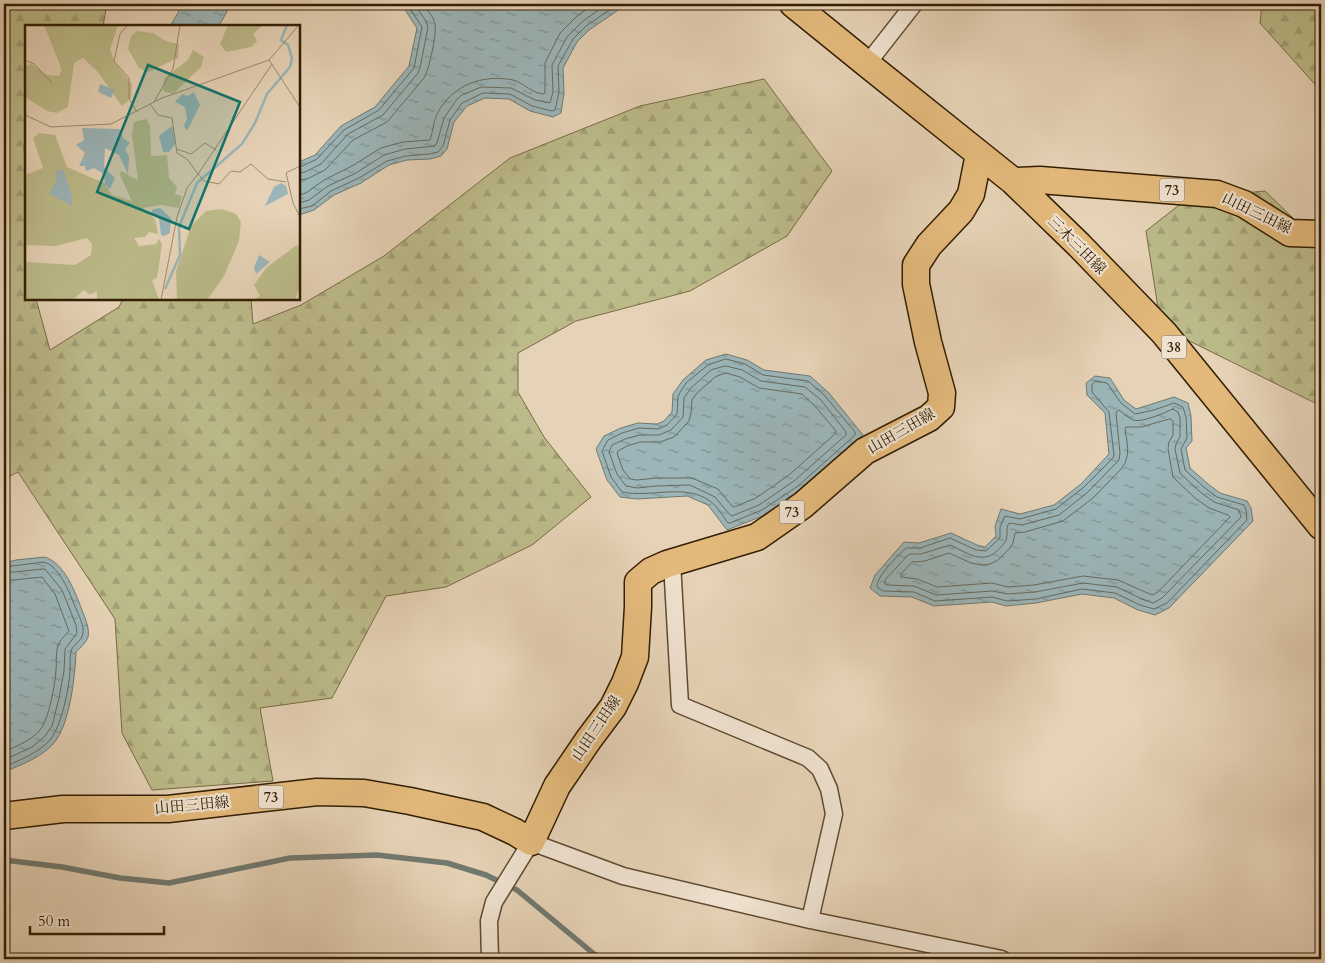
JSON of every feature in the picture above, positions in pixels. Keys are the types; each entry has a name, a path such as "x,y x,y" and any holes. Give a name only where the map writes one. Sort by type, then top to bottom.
{"main road":[{"name":"三木三田線","path":"793,4 1013,181 1078,245 1164,333 1321,526"},
{"name":"山田三田線","path":"4,816 63,810 168,809 317,792 364,794 410,801 483,817 516,832 530,842 557,786 588,739 613,707 625,683 635,657 638,582 651,571 672,562 757,537 803,505 865,451 929,418 941,408 942,393 928,342 916,284 916,265 929,245 961,211 972,194 979,154"},
{"name":"山田三田線","path":"1013,181 1040,180 1217,194 1244,204 1290,233 1321,234"}],"street":[{"path":"867,64 914,4"},
{"path":"672,562 680,705 808,758 820,769 829,789 834,814 810,920"},
{"path":"490,959 489,921 494,902 530,842 623,876 810,920 1002,959"}],"green space":[{"path":"4,4 107,4 103,25 25,25 25,300 36,300 50,350 119,307 122,300 251,300 253,324 301,305 384,256 510,158 640,106 764,79 832,171 787,236 690,291 576,321 518,353 518,392 544,437 591,497 532,545 446,587 386,596 332,698 260,708 273,781 152,790 122,733 115,619 18,472 4,479"},
{"path":"1262,4 1321,4 1321,91 1260,23"},
{"path":"1265,191 1321,245 1321,406 1161,327 1146,231 1188,198"}],"water":[{"path":"181,4 231,4 220,25 171,25"},
{"path":"401,4 627,4 589,30 577,42 563,68 564,93 561,113 553,117 530,111 509,99 485,98 467,106 454,122 447,149 441,156 430,159 407,160 389,165 361,183 334,195 314,210 300,215 300,162 315,155 341,126 375,107 409,66 417,28"},
{"path":"726,354 747,360 764,370 810,376 829,393 863,435 801,490 765,515 727,530 708,505 687,496 637,499 620,497 607,480 596,449 604,436 638,423 657,424 664,421 672,412 673,394 683,380 706,360"},
{"path":"1095,376 1110,378 1124,400 1136,409 1174,397 1188,403 1191,416 1192,441 1186,448 1190,468 1220,493 1247,501 1251,508 1253,521 1169,608 1155,615 1138,610 1114,598 1082,594 1036,603 1006,606 992,602 934,606 912,597 880,596 870,588 875,575 904,542 919,543 951,533 985,547 996,536 995,526 1001,509 1020,514 1054,505 1081,484 1109,454 1105,413 1087,395 1086,383"},
{"path":"45,557 58,566 68,579 86,620 88,637 76,652 71,699 59,735 54,743 44,752 4,772 4,563"}],"waterway":[{"path":"4,860 62,867 120,878 169,883 290,858 377,855 447,863 486,875 517,890 594,954 603,959"}]}
